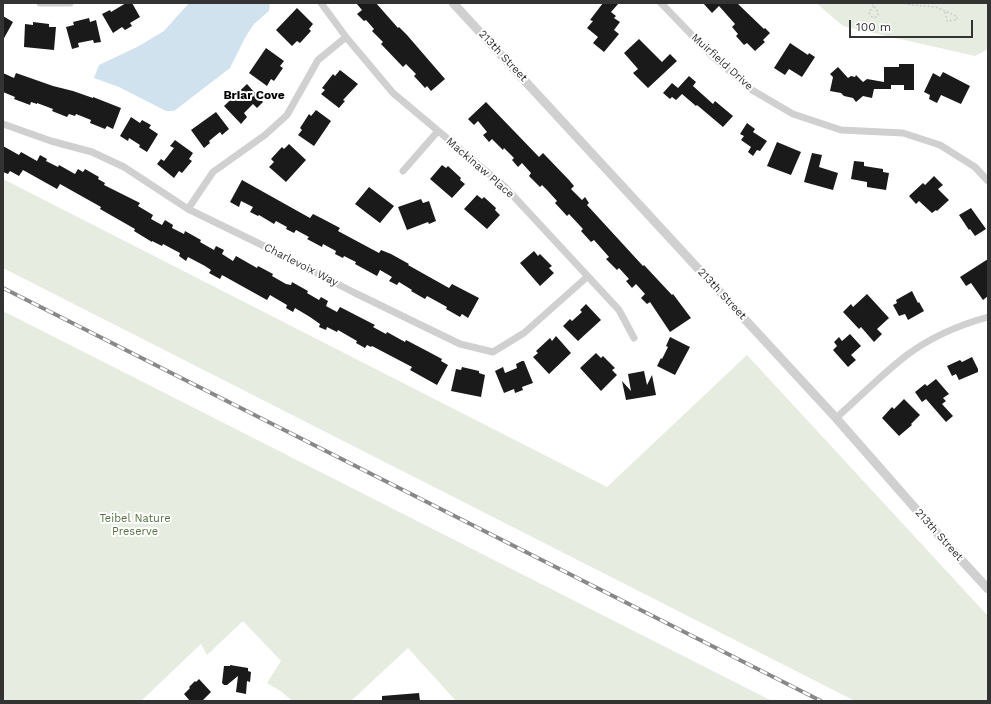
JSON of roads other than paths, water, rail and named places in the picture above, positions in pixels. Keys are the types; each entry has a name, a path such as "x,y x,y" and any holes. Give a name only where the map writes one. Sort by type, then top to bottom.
{"street":[{"path":"40,3 70,3"},
{"name":"Mackinaw Place","path":"321,3 346,37 393,93 505,187 619,310 634,338"},
{"name":"213th Street","path":"453,3 836,418 988,589"},
{"name":"Muirfield Drive","path":"661,3 712,56 752,90 793,114 842,130 903,133 940,145 976,167 988,181"},
{"path":"188,209 213,172 265,135 287,115 318,60 346,37"},
{"name":"Charlevoix Way","path":"3,124 51,141 92,152 124,167 188,209 460,344 494,352 524,332 587,277"},
{"path":"403,171 438,131"},
{"path":"836,418 908,354 930,340 953,329 988,318"}],"water":[{"path":"189,3 270,3 269,11 254,24 246,36 230,68 174,111 166,111 119,87 94,78 99,65 139,46 164,31"}],"railway":[{"path":"3,288 821,701"}],"district":[{"name":"Briar Cove","path":"254,95"}],"park label":[{"name":"Teibel Nature Preserve","path":"135,525"}]}
